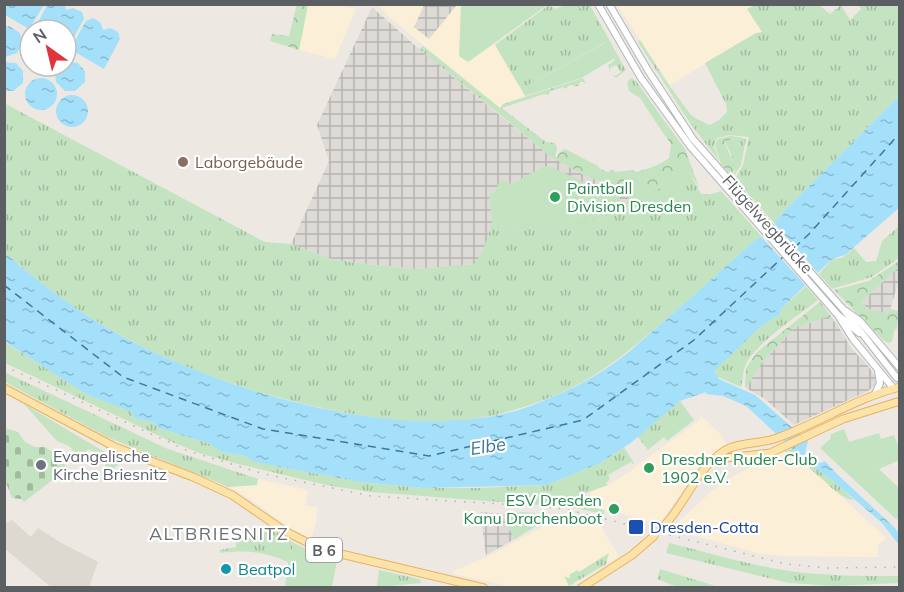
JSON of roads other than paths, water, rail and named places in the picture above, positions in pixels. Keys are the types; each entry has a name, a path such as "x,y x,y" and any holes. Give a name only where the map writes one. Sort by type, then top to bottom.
{"main road":[{"name":"Flügelwegbrücke","path":"598,4 641,78 690,146 720,176 840,311"},
{"name":"Flügelwegbrücke","path":"609,4 651,74 720,176"},
{"path":"840,311 897,378"},
{"path":"717,459 770,453 843,418 900,400 897,388 853,339 840,311"},
{"path":"840,311 860,321 900,368"},
{"path":"875,365 880,383 875,394"},
{"name":"B 6","path":"4,388 106,443 232,495 283,530 320,549 484,588"},
{"path":"662,529 674,516 697,479 726,450 777,438 875,394 897,388"},
{"path":"581,588 632,555 654,536"}],"water":[{"path":"5,4 44,5 36,18 18,18 18,23 5,15"},
{"path":"47,5 65,5 66,10 73,8 82,12 84,19 78,30 78,18 40,18"},
{"path":"93,18 101,23 103,30 110,28 118,32 120,39 104,69 78,54 78,35 86,21"},
{"path":"9,26 18,32 18,51 5,57 5,27"},
{"path":"5,62 16,63 18,78 23,78 23,83 13,91 5,91"},
{"path":"78,63 85,71 85,82 75,91 65,91 56,82 56,78 78,78"},
{"path":"41,78 52,83 57,94 52,105 41,110 30,105 25,94 30,83"},
{"path":"72,95 83,100 88,111 83,122 72,127 61,122 56,111 61,100"},
{"name":"Elbe","path":"899,96 899,208 845,255 832,259 780,310 781,313 759,328 714,371 719,379 755,395 808,441 805,454 820,463 825,461 895,528 899,534 899,545 882,523 831,479 809,464 746,406 723,396 706,394 706,392 680,401 632,442 600,463 547,485 423,488 360,482 255,462 245,456 222,452 208,443 161,429 152,422 134,418 132,412 88,395 5,342 4,252 64,300 131,341 173,361 274,397 328,410 383,418 437,421 487,417 533,405 565,392 605,370 630,351 757,238 768,232 781,214"}],"railway":[{"path":"4,366 188,451 264,474 371,496 565,509 786,564 828,568 900,567"}],"place":[{"name":"Laborgebäude","path":"183,162"},
{"name":"Paintball Division Dresden","path":"555,197"},
{"name":"Evangelische Kirche Briesnitz","path":"41,465"},
{"name":"Dresdner Ruder-Club 1902 e.V.","path":"649,468"},
{"name":"ESV Dresden Kanu Drachenboot","path":"614,509"},
{"name":"Dresden-Cotta","path":"636,527"},
{"name":"Beatpol","path":"226,569"}],"district":[{"name":"ALTBRIESNITZ","path":"219,533"}]}
